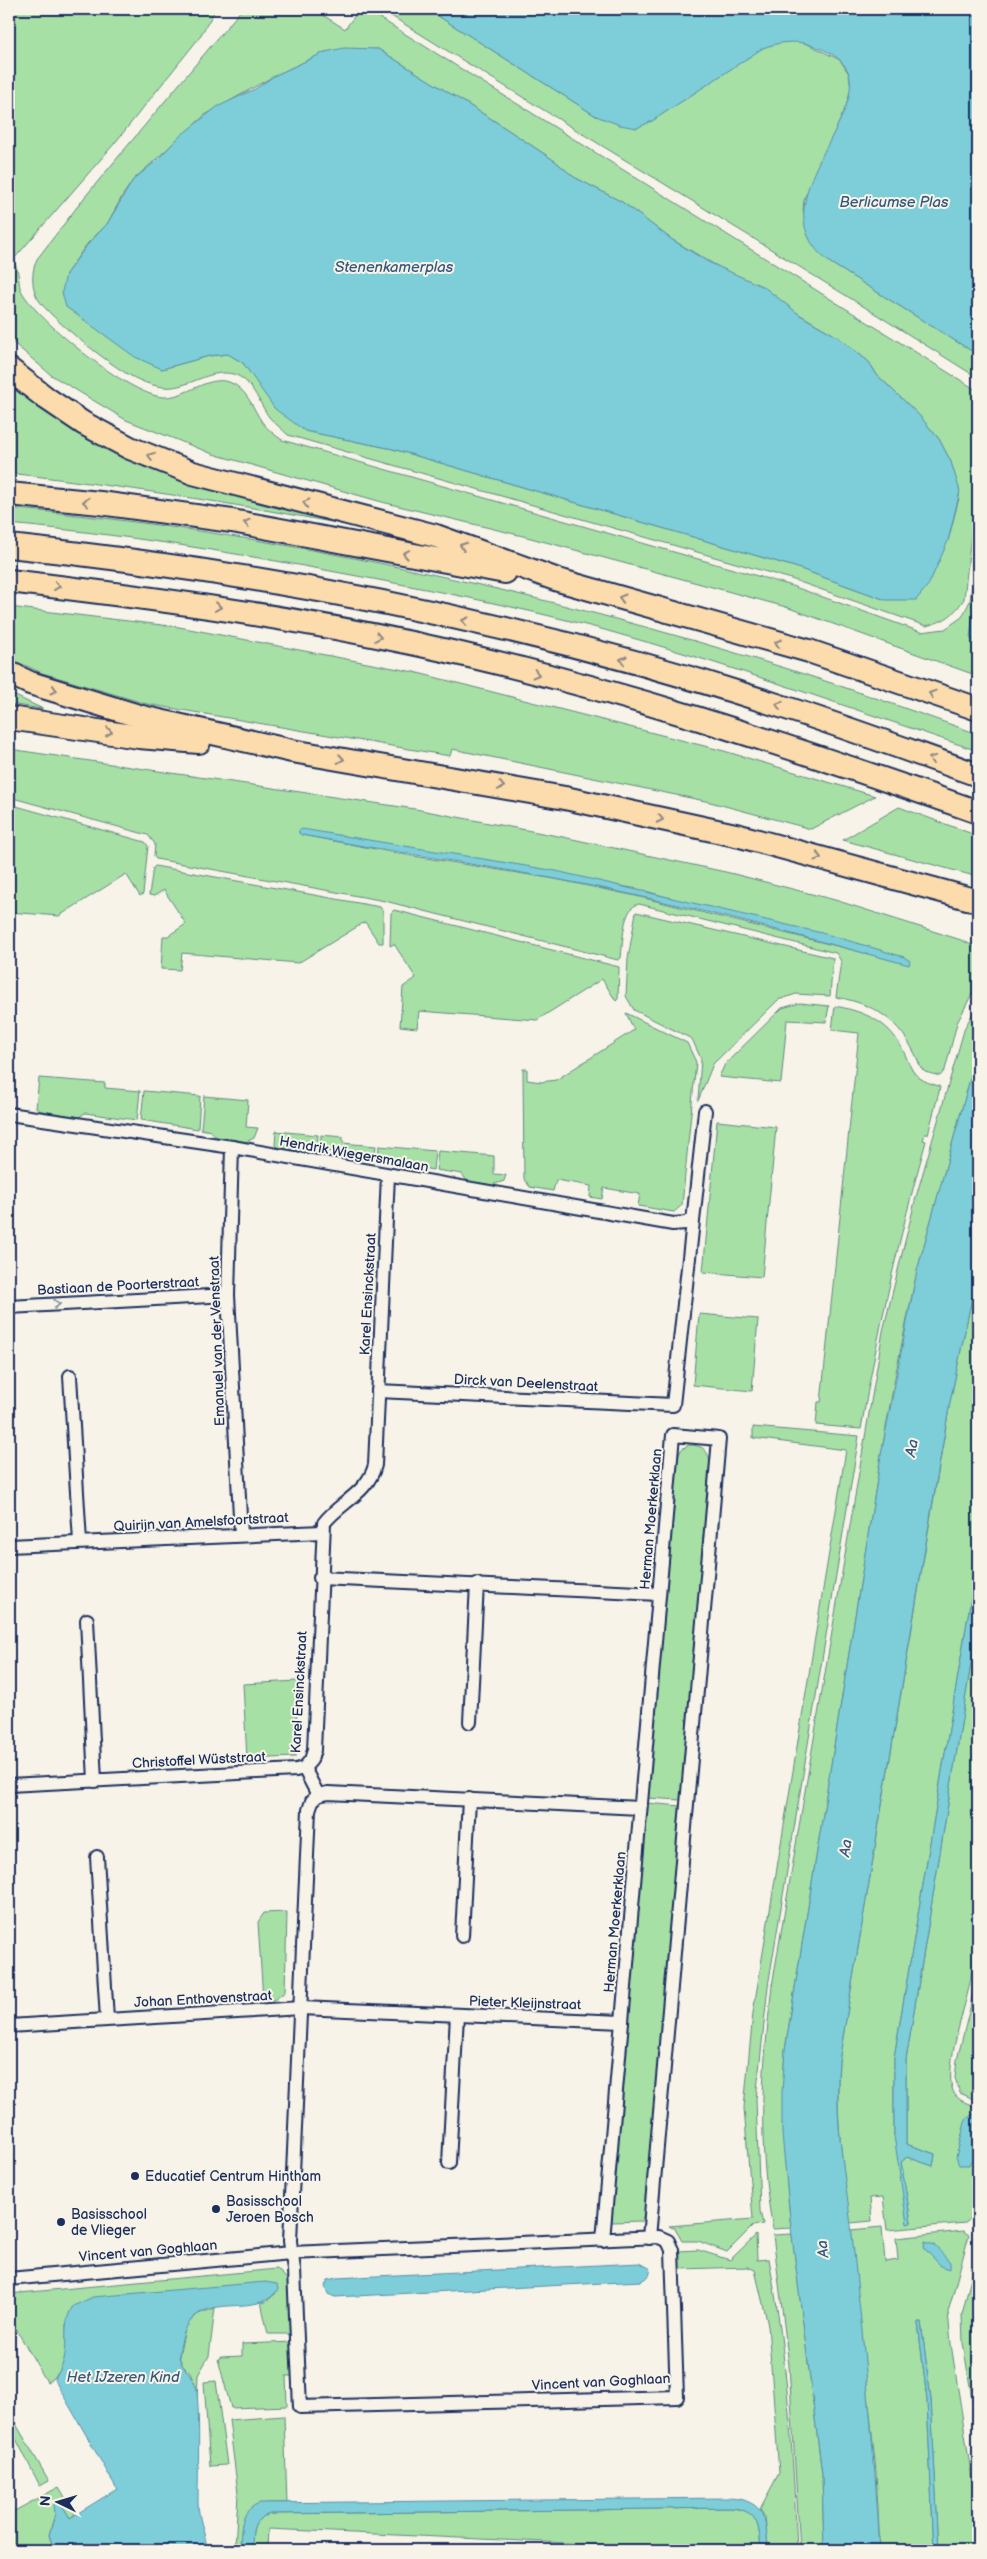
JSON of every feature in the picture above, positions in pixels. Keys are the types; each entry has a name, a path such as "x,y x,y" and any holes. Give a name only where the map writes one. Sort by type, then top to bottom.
{"highway":[{"path":"9,369 46,398 83,423 130,448 193,473 436,536 558,580 808,651 978,709"},
{"path":"9,494 232,520 433,560 558,580"},
{"path":"9,546 229,574 423,610 594,652 774,703 978,775"},
{"path":"9,580 223,608 416,644 586,686 765,738 977,811"},
{"path":"9,673 30,683 142,717 292,751 565,798 740,836 970,898"},
{"path":"9,718 139,737 292,751"}],"street":[{"path":"693,1219 705,1111"},
{"name":"Hendrik Wiegersmalaan","path":"9,1114 232,1147 673,1224 686,1223 693,1219"},
{"name":"Emanuel van der Venstraat","path":"232,1147 228,1295 241,1534"},
{"name":"Karel Ensinckstraat","path":"318,1795 304,1768 311,1760 314,1750 322,1532 324,1523 329,1516 364,1486 372,1477 375,1466 388,1175"},
{"name":"Dirck van Deelenstraat","path":"378,1391 673,1405 693,1219"},
{"name":"Bastiaan de Poorterstraat","path":"9,1307 228,1295"},
{"path":"70,1376 80,1542"},
{"name":"Herman Moerkerklaan","path":"602,2240 673,1435 719,1439 650,2238"},
{"name":"Quirijn van Amelsfoortstraat","path":"9,1546 241,1534 322,1532"},
{"path":"320,1578 659,1594"},
{"path":"470,1722 477,1584"},
{"path":"87,1620 95,1781"},
{"name":"Christoffel Wüststraat","path":"9,1785 296,1770 304,1768"},
{"path":"291,2253 309,1810 312,1801 318,1795 328,1794 640,1808"},
{"path":"462,1936 469,1799"},
{"path":"97,1857 107,2020"},
{"name":"Pieter Kleijnstraat","path":"301,2008 622,2022"},
{"name":"Johan Enthovenstraat","path":"9,2026 301,2008"},
{"name":"Pieter Kleijnstraat","path":"449,2163 457,2015"},
{"name":"Vincent van Goghlaan","path":"9,2279 291,2253 659,2237 668,2241 672,2250 677,2396 300,2406 294,2270 291,2253"}],"green space":[{"path":"9,9 216,9 199,38 114,144 13,260 22,292 32,305 65,338 108,371 148,393 163,397 180,394 213,382 229,382 245,394 264,425 282,440 789,585 921,632 945,629 962,617 970,601 978,535 978,676 786,607 527,537 382,502 213,454 126,420 51,375 9,339"},
{"path":"242,9 313,9 345,29 356,14 349,9 365,9 978,391 978,513 972,525 964,599 948,617 926,626 788,578 288,435 269,417 250,386 240,377 233,374 215,374 172,387 157,386 139,380 86,345 60,323 41,303 34,290 33,277 37,259 84,198","holes":["378,49 555,161 574,177 622,202 671,239 838,337 869,362 877,375 919,415 939,439 951,462 959,490 959,498 948,541 886,600 795,567 393,449 305,431 255,379 243,363 228,354 209,356 162,369 66,307 66,274 87,244 107,224 133,180 205,115 274,76 325,52"]},
{"path":"380,9 423,9 435,14 596,116 652,121 763,47 779,42 797,41 810,45 840,60 849,74 851,88 846,107 804,199 803,211 829,262 978,355 978,378 829,285"},
{"path":"9,382 39,407 77,433 125,458 342,524 93,483 9,473"},
{"path":"9,508 207,532 305,549 403,568 597,614 693,640 788,669 978,734 978,751 743,672 601,629 504,605 258,558 134,538 9,524"},
{"path":"9,607 179,627 414,672 724,751 875,796 811,829 710,802 452,749 450,756 147,704 42,673 9,658"},
{"path":"9,693 43,709 9,704"},
{"path":"9,749 415,809 563,837 730,873 835,900 961,940 978,948 978,982 957,1023 945,1070 940,1076 925,1072 921,1068 907,1040 889,1020 866,1006 836,997 841,961 836,953 639,904 633,907 626,919 621,958 618,960 385,901 156,859 154,856 155,844 148,835 9,797","holes":["298,832 638,889 909,964 636,896 555,879 407,855 302,835"]},
{"path":"9,804 145,842 148,846 143,894 140,896 126,874 59,916 9,912"},
{"path":"899,807 978,836 978,877 843,840"},
{"path":"155,866 380,907 383,911 383,943 379,943 365,922 298,963 182,953 180,970 161,969 163,936 168,936 186,924 164,890 154,896 149,895 153,868"},
{"path":"394,910 619,967 618,999 616,1001 602,979 537,1020 419,1011 417,1028 400,1026 403,987 416,978 394,944 390,946 391,913"},
{"path":"636,912 833,958 830,996 796,994 778,1000 713,1064 698,1101 701,1059 692,1039 634,1010 626,996 628,959"},
{"path":"800,1003 829,1006 826,1022 787,1020 781,1083 719,1077 725,1064 782,1008"},
{"path":"978,1005 978,1041 972,1072 917,1271 881,1455 785,2050 783,2117 791,2228 773,2229 768,2198 763,2137 764,2078 772,1986 883,1331 916,1197 965,1027"},
{"path":"835,1006 868,1016 883,1025 901,1046 915,1073 920,1078 940,1088 928,1134 925,1134 923,1140 926,1141 890,1284 861,1429 816,1425 818,1402 821,1402 859,1033 832,1030"},
{"path":"626,1013 687,1043 696,1062 682,1205 674,1212 638,1206 640,1194 604,1188 602,1199 590,1197 591,1186 556,1180 553,1191 530,1187 524,1179 523,1069 527,1069 527,1080 541,1082 556,1080 634,1030"},
{"path":"39,1078 105,1083 105,1088 140,1091 137,1120 85,1113 79,1117 41,1111 36,1108"},
{"path":"144,1091 200,1096 198,1129 141,1120"},
{"path":"204,1096 248,1100 246,1127 258,1128 254,1138 246,1142 216,1137 211,1131 201,1129"},
{"path":"717,1121 776,1127 762,1277 703,1272"},
{"path":"276,1131 318,1135 317,1151 313,1154 277,1147 275,1145"},
{"path":"321,1135 343,1137 343,1143 376,1146 374,1159 320,1150"},
{"path":"379,1146 435,1151 433,1170 378,1160"},
{"path":"438,1151 494,1156 494,1174 506,1175 504,1181 492,1185 467,1181 462,1174 436,1170"},
{"path":"978,1269 978,1556 894,2058 894,2135 911,2222 901,2162 907,2157 933,2166 935,2154 906,2144 906,2060 978,1621 978,1931 969,1989 953,2052 951,2080 953,2091 957,2097 964,2102 978,2107 978,2188 971,2217 965,2223 887,2230 883,2197 870,2198 872,2221 850,2223 839,2122 839,2061 950,1402"},
{"path":"699,1314 758,1319 752,1391 693,1385"},
{"path":"753,1427 859,1436 768,1986 756,2099 760,2211 763,2224 753,2226 727,2252 698,2241 682,2241 675,2229 669,2226 753,2219 744,2108 753,2013 846,1450 753,1438"},
{"path":"688,1445 702,1448 710,1460 681,1800 647,1798 677,1459 681,1450"},
{"path":"298,1681 295,1757 247,1759 243,1684"},
{"path":"646,1803 681,1806 644,2214 642,2221 612,2222 610,2219"},
{"path":"287,1912 285,1992 274,2000 263,2000 258,1922 264,1913"},
{"path":"978,1958 978,2101 960,2093 955,2078 957,2060 970,2008"},
{"path":"882,2227 885,2262 898,2260 896,2238 963,2231 969,2235 948,2312 951,2344 978,2518 978,2550 939,2550 931,2400 921,2322 918,2323 927,2400 934,2550 880,2550 876,2472 851,2230"},
{"path":"792,2234 822,2474 824,2550 800,2550 789,2365 773,2235"},
{"path":"756,2235 757,2260 769,2259 785,2368 797,2550 768,2550 765,2518 760,2509 779,2473 768,2325 755,2270 748,2267 680,2269 678,2251 698,2250 730,2260"},
{"path":"978,2248 978,2436 963,2343 962,2315"},
{"path":"277,2269 287,2279 288,2283 292,2283 294,2334 268,2334 261,2302 266,2302 276,2293 66,2324 66,2348 63,2364 60,2371 47,2382 9,2317 9,2294"},
{"path":"215,2308 209,2356 198,2375 197,2401 196,2388 190,2373 182,2365 179,2356 186,2325 198,2314"},
{"path":"295,2342 296,2376 286,2376 287,2406 231,2408 218,2359 221,2357 242,2356 242,2344"},
{"path":"216,2381 227,2465 210,2466 204,2382"},
{"path":"9,2412 49,2481 40,2486 9,2425"},
{"path":"284,2416 287,2503 268,2503 242,2524 240,2550 235,2550 238,2493 229,2420"},
{"path":"59,2487 75,2514 70,2518 59,2500 49,2535 54,2550 10,2550 9,2514"},
{"path":"729,2508 746,2512 756,2520 761,2550 715,2550 268,2529 267,2550 252,2550 253,2532 256,2523 270,2514"}],"water":[{"name":"Berlicumse Plas","path":"423,9 978,9 978,355 829,262 808,235 804,206 813,175 842,116 850,89 845,67 822,49 793,42 763,48 652,121 637,128 620,125 596,116 435,14"},
{"name":"Stenenkamerplas","path":"344,48 378,49 493,120 555,161 574,177 622,202 671,239 708,262 764,287 800,315 838,337 869,362 877,375 919,415 939,439 951,462 960,491 948,541 929,584 916,600 886,600 795,567 393,449 305,431 275,409 243,363 228,354 209,356 162,369 135,357 66,307 62,292 66,274 88,244 107,224 133,180 156,161 180,136 217,107 255,89 274,76 325,52"},
{"path":"978,577 978,638 976,642 970,638"},
{"path":"302,829 556,871 826,934 904,957 910,961 909,965 644,897 524,873 302,835 298,832"},
{"name":"Aa","path":"978,1041 978,1269 950,1402 839,2061 839,2127 864,2352 880,2550 824,2550 822,2474 791,2228 782,2134 785,2050 881,1455 917,1271 972,1072"},
{"path":"978,1556 978,1621 906,2060 906,2144 935,2154 933,2166 907,2157 901,2162 911,2223 907,2224 894,2135 894,2058"},
{"path":"974,2114 978,2115 978,2146 969,2165 959,2165 956,2157 966,2119"},
{"path":"925,2242 934,2245 950,2262 950,2269 941,2266 924,2248"},
{"path":"640,2263 651,2269 649,2276 641,2281 335,2297 328,2294 325,2286 328,2280 336,2278"},
{"name":"Het IJzeren Kind","path":"265,2282 277,2284 278,2289 271,2297 262,2302 252,2304 207,2309 194,2317 190,2322 184,2332 181,2343 179,2358 196,2386 197,2391 199,2433 198,2508 207,2550 54,2550 49,2535 55,2515 54,2502 59,2500 70,2518 117,2489 54,2379 64,2359 66,2324 73,2306 93,2297"},
{"path":"918,2322 921,2322 931,2400 939,2550 934,2550 927,2400"},
{"path":"729,2498 741,2500 757,2507 765,2521 768,2550 761,2550 758,2526 752,2515 739,2509 729,2508 270,2514 256,2523 253,2532 252,2550 240,2550 242,2522 248,2511 260,2503"}],"waterway":[{"path":"9,256 13,260"}],"place":[{"name":"Educatief Centrum Hintham","path":"135,2176"},
{"name":"Basisschool Jeroen Bosch","path":"216,2209"},
{"name":"Basisschool de Vlieger","path":"61,2222"}]}
